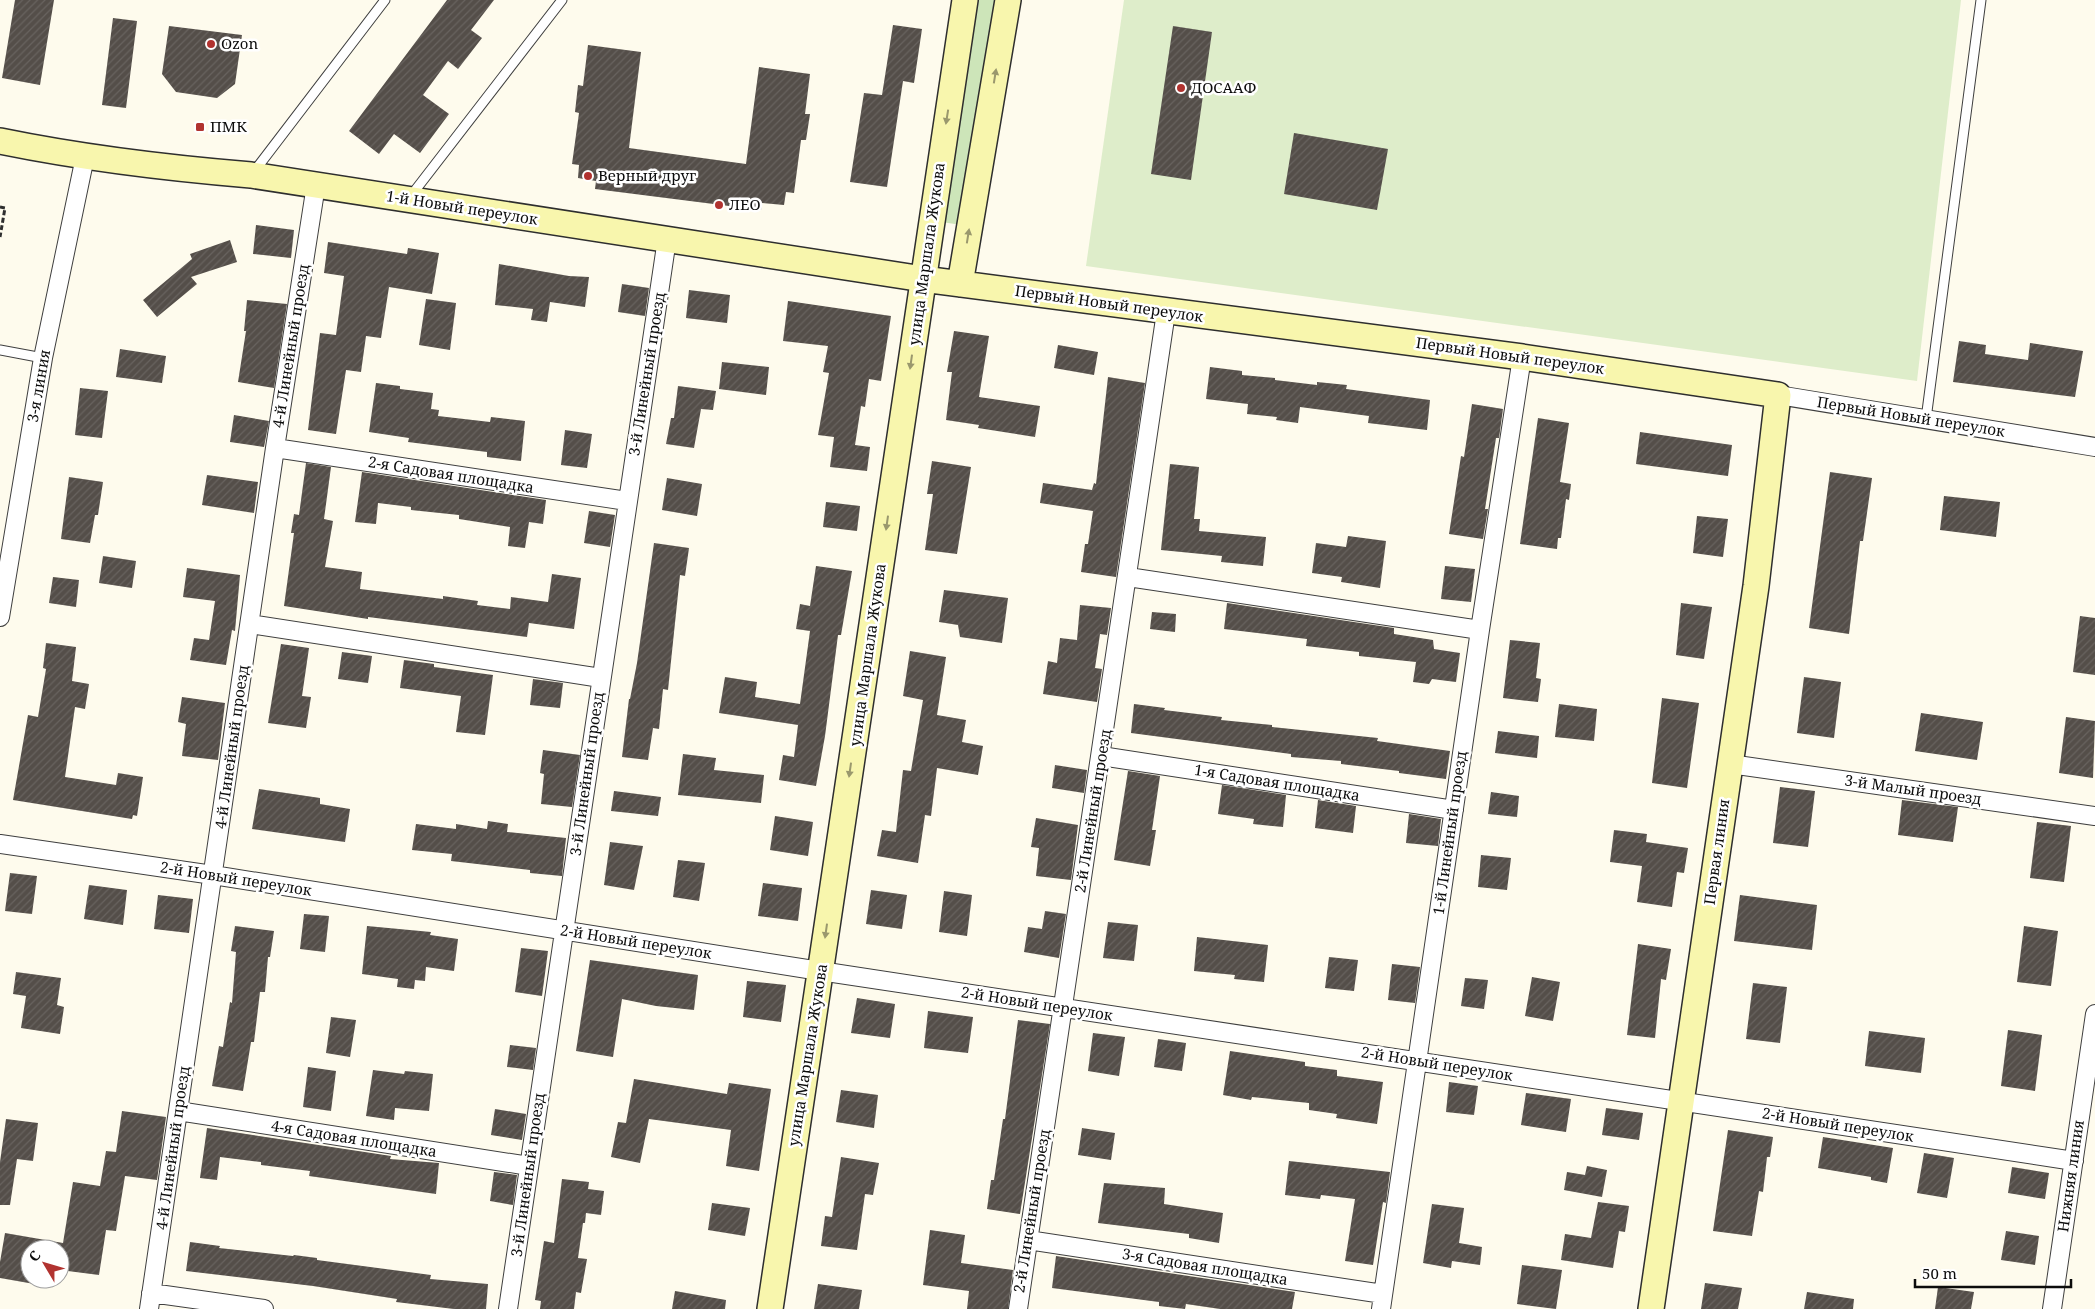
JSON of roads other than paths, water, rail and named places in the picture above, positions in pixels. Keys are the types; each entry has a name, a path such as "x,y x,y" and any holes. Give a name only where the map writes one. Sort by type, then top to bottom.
{"main road":[{"name":"улица Маршала Жукова","path":"770,1309 965,0"},
{"path":"960,284 1008,0"},
{"name":"1-й Новый переулок","path":"0,141 85,157 189,170 251,175 923,279"},
{"name":"Первый Новый переулок","path":"923,279 1522,357 1778,395"},
{"name":"Первая линия","path":"1651,1309 1756,586 1778,395"}],"street":[{"name":"3-я линия","path":"0,613 43,358 85,157"},
{"name":"4-й Линейный проезд","path":"150,1301 275,448 316,185"},
{"name":"3-й Линейный проезд","path":"508,1309 667,240"},
{"name":"2-й Линейный проезд","path":"1018,1309 1166,312"},
{"name":"1-й Линейный проезд","path":"1382,1302 1480,630 1522,357"},
{"name":"Первый Новый переулок","path":"1778,395 2095,447"},
{"name":"2-я Cадовая площадка","path":"275,448 627,501"},
{"path":"1128,577 1480,630"},
{"path":"250,624 601,678"},
{"name":"1-я Садовая площадка","path":"1101,756 1454,810"},
{"name":"3-й Малый проезд","path":"1730,764 2095,816"},
{"name":"2-й Новый переулок","path":"0,844 213,875 820,971 2074,1162"},
{"name":"Нижняя линия","path":"2052,1309 2095,1014"},
{"name":"4-я Садовая площадка","path":"178,1111 529,1166"},
{"name":"3-я Садовая площадка","path":"1028,1240 1382,1302"},
{"path":"150,1301 264,1309"}],"lane":[{"path":"251,175 385,0"},
{"path":"408,199 562,0"},
{"path":"1926,419 1981,0"},
{"path":"0,350 43,358"}],"place":[{"name":"Ozon","path":"211,44"},
{"name":"ДОСААФ","path":"1181,88"},
{"name":"ПМК","path":"200,127"},
{"name":"Верный друг","path":"588,176"},
{"name":"ЛЕО","path":"719,205"}]}
